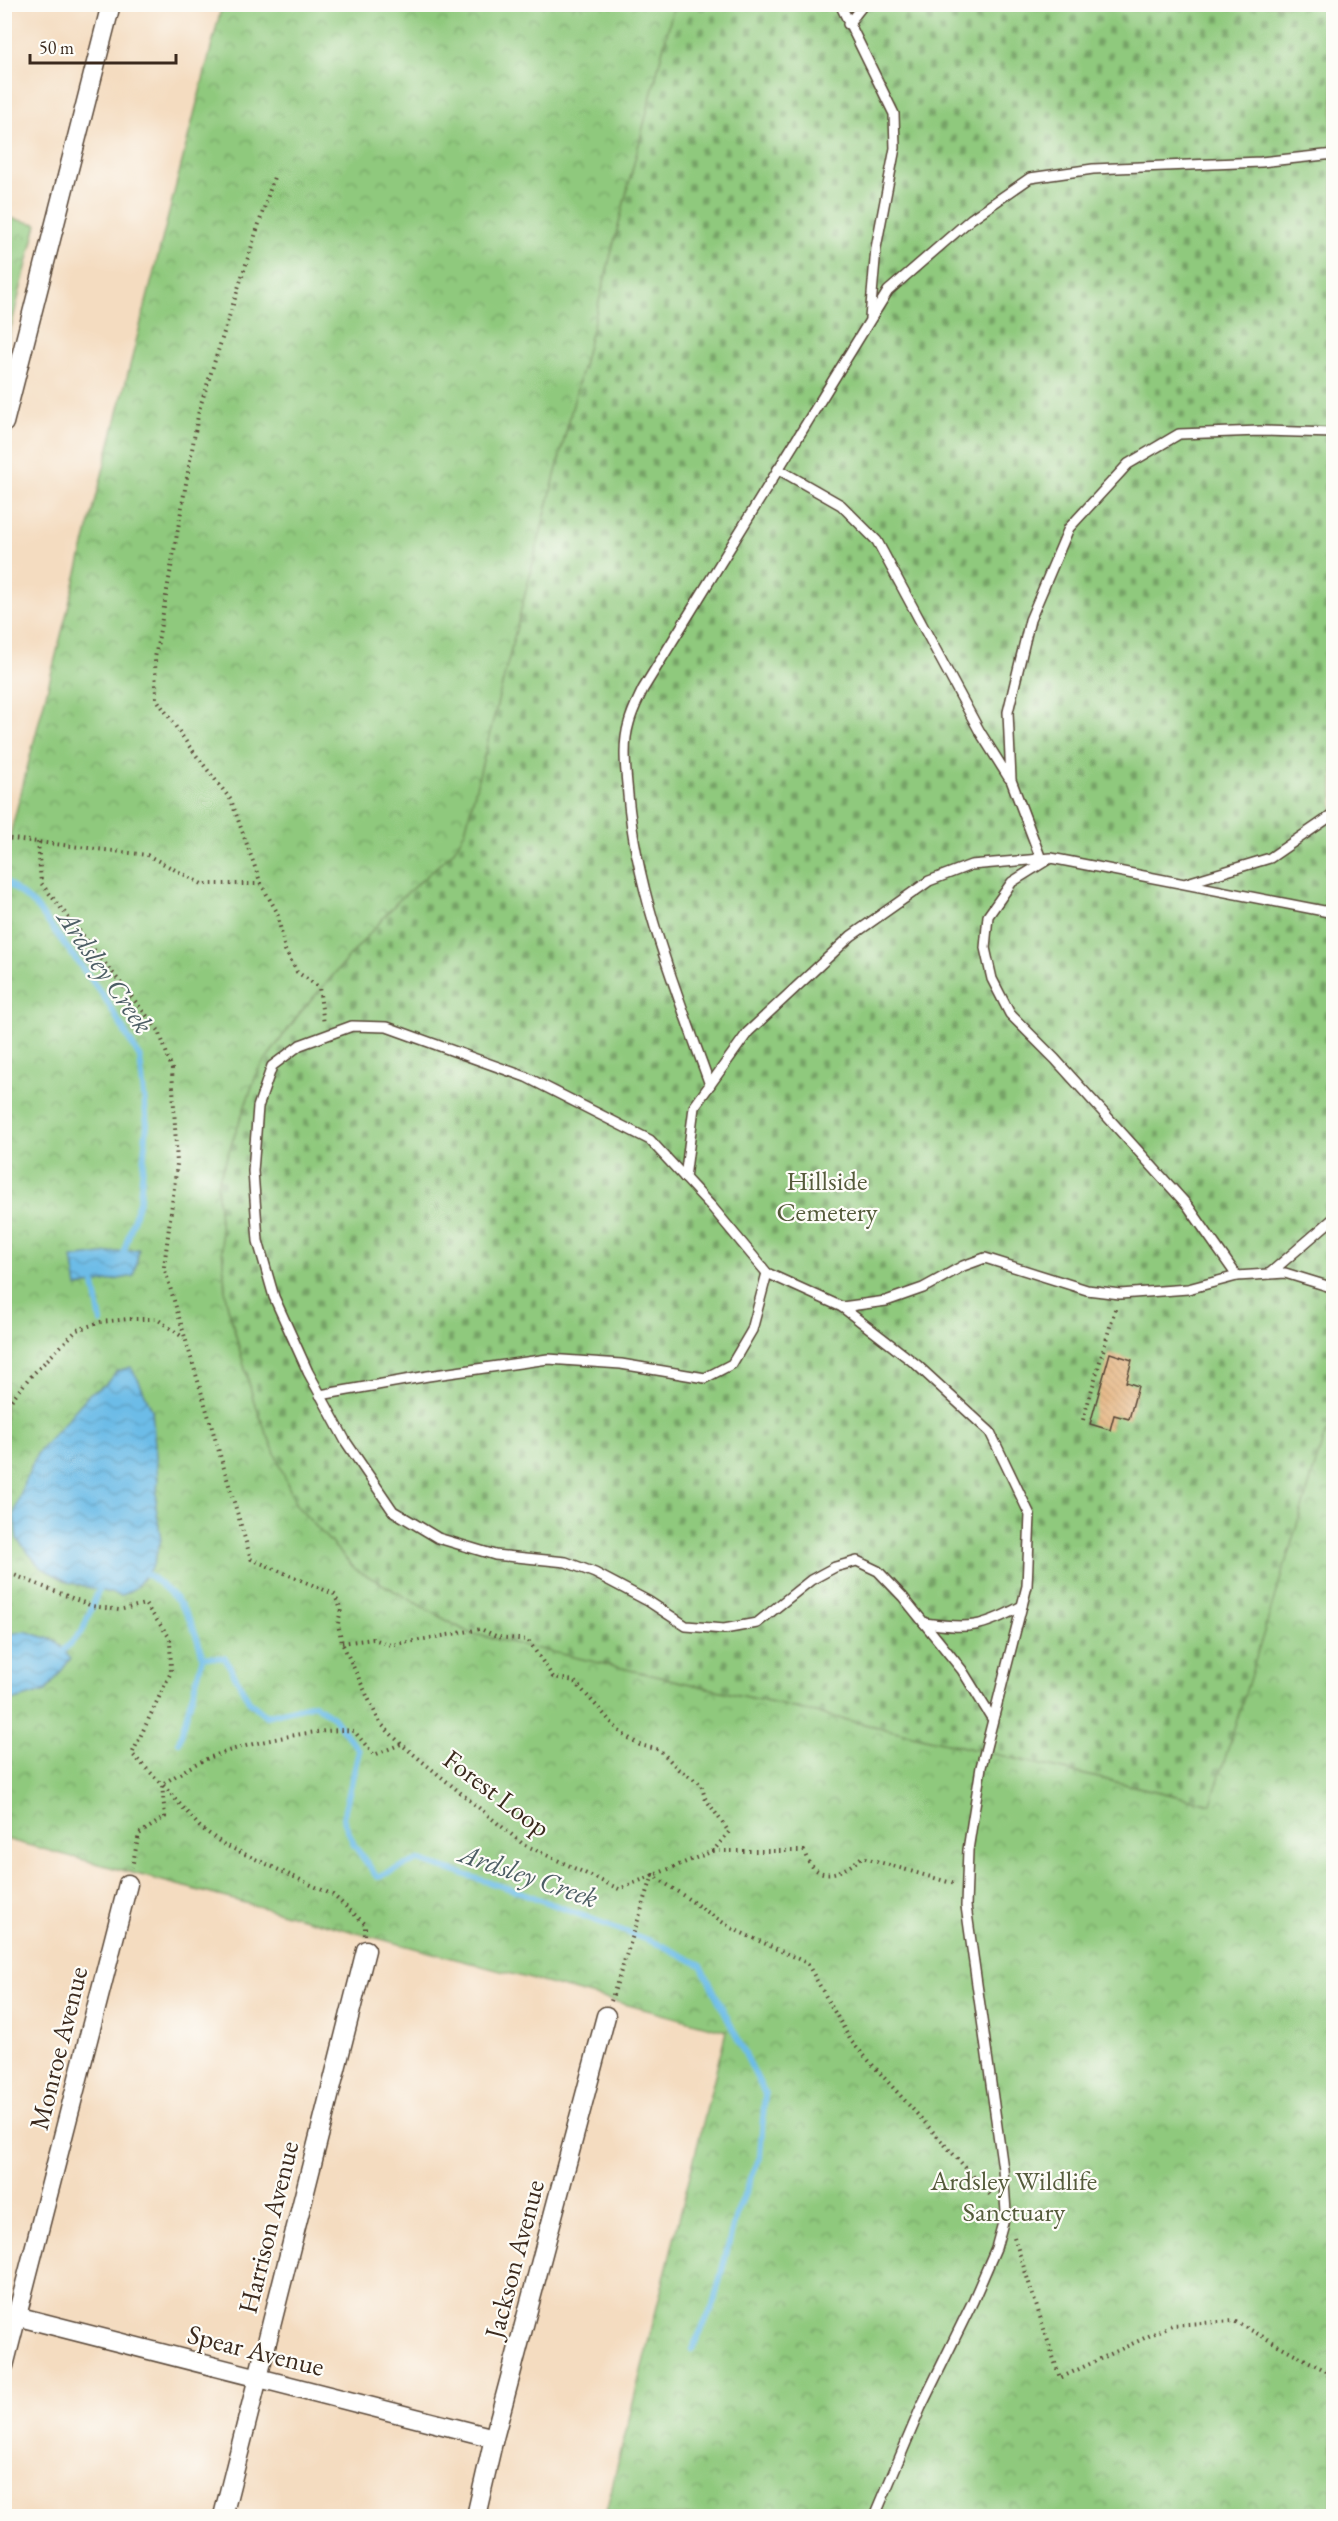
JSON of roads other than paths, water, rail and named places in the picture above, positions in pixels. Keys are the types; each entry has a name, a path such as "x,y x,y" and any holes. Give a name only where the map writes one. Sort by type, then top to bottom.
{"street":[{"path":"4,423 111,4"},
{"name":"Monroe Avenue","path":"4,2366 11,2314 128,1884"},
{"name":"Harrison Avenue","path":"223,2517 366,1950"},
{"name":"Jackson Avenue","path":"476,2517 494,2438 606,2016"},
{"name":"Spear Avenue","path":"11,2314 494,2438"}],"lane":[{"path":"840,4 894,114 895,148 876,248 870,321"},
{"path":"848,24 864,4"},
{"path":"710,1084 656,937 640,870 629,812 624,758 629,723 643,689 888,291 971,219 1030,178 1093,169 1261,162 1334,154"},
{"path":"1011,780 1008,712 1030,620 1069,528 1128,464 1179,434 1260,431 1334,433"},
{"path":"778,469 841,505 877,542 980,732 1011,780 1046,859"},
{"path":"1185,884 1270,858 1334,814"},
{"path":"1046,859 1012,882 988,916 986,948 992,979 1010,1014 1055,1059 1188,1206 1237,1276"},
{"path":"685,1178 694,1107 748,1032 851,936 929,881 971,865 1046,859 1334,914"},
{"path":"875,2517 921,2407 973,2301 996,2248 1006,2212 1003,2169 966,1906 968,1850 981,1767 993,1720 1022,1606 1027,1586 1030,1515 990,1431 917,1365 842,1307 767,1273 650,1140 525,1077 387,1027 352,1026 300,1045 272,1066 258,1107 253,1172 258,1241 274,1297 320,1395 346,1442 393,1511 438,1538 495,1555 566,1562 595,1573 648,1601 686,1626 724,1629 757,1623 811,1580 835,1567 857,1562 878,1571 924,1623 962,1670 993,1720"},
{"path":"1269,1274 1334,1218"},
{"path":"842,1307 886,1301 923,1288 963,1266 985,1258 1087,1290 1120,1294 1188,1289 1237,1276 1269,1274 1285,1274 1334,1288"},
{"path":"320,1395 428,1376 548,1359 621,1364 705,1378 732,1364 752,1330 767,1273"},
{"path":"924,1623 956,1627 989,1623 1022,1606"}],"water":[{"path":"139,1249 134,1276 77,1287 72,1258"},
{"path":"131,1367 152,1410 158,1479 156,1506 161,1540 152,1568 135,1588 121,1596 68,1582 40,1567 17,1539 14,1514 37,1454 90,1393 105,1385 117,1371"},
{"path":"25,1631 56,1641 71,1658 46,1691 5,1703 5,1635"}],"waterway":[{"name":"Ardsley Creek","path":"4,880 35,905 105,998 140,1058 147,1124 140,1198 124,1251 126,1259"},
{"path":"94,1284 101,1322"},
{"name":"Ardsley Creek","path":"147,1574 169,1592 184,1610 190,1619 203,1657 225,1658 249,1701 266,1716 314,1704 333,1717 359,1751 343,1818 354,1845 377,1877 418,1860 520,1892 663,1946 701,1965 765,2094 760,2157 736,2215 713,2306 692,2349"},
{"path":"64,1650 82,1632 99,1589"},
{"path":"179,1742 203,1657"}],"park label":[{"name":"Hillside Cemetery","path":"827,1196"},
{"name":"Ardsley Wildlife Sanctuary","path":"1014,2196"}]}
